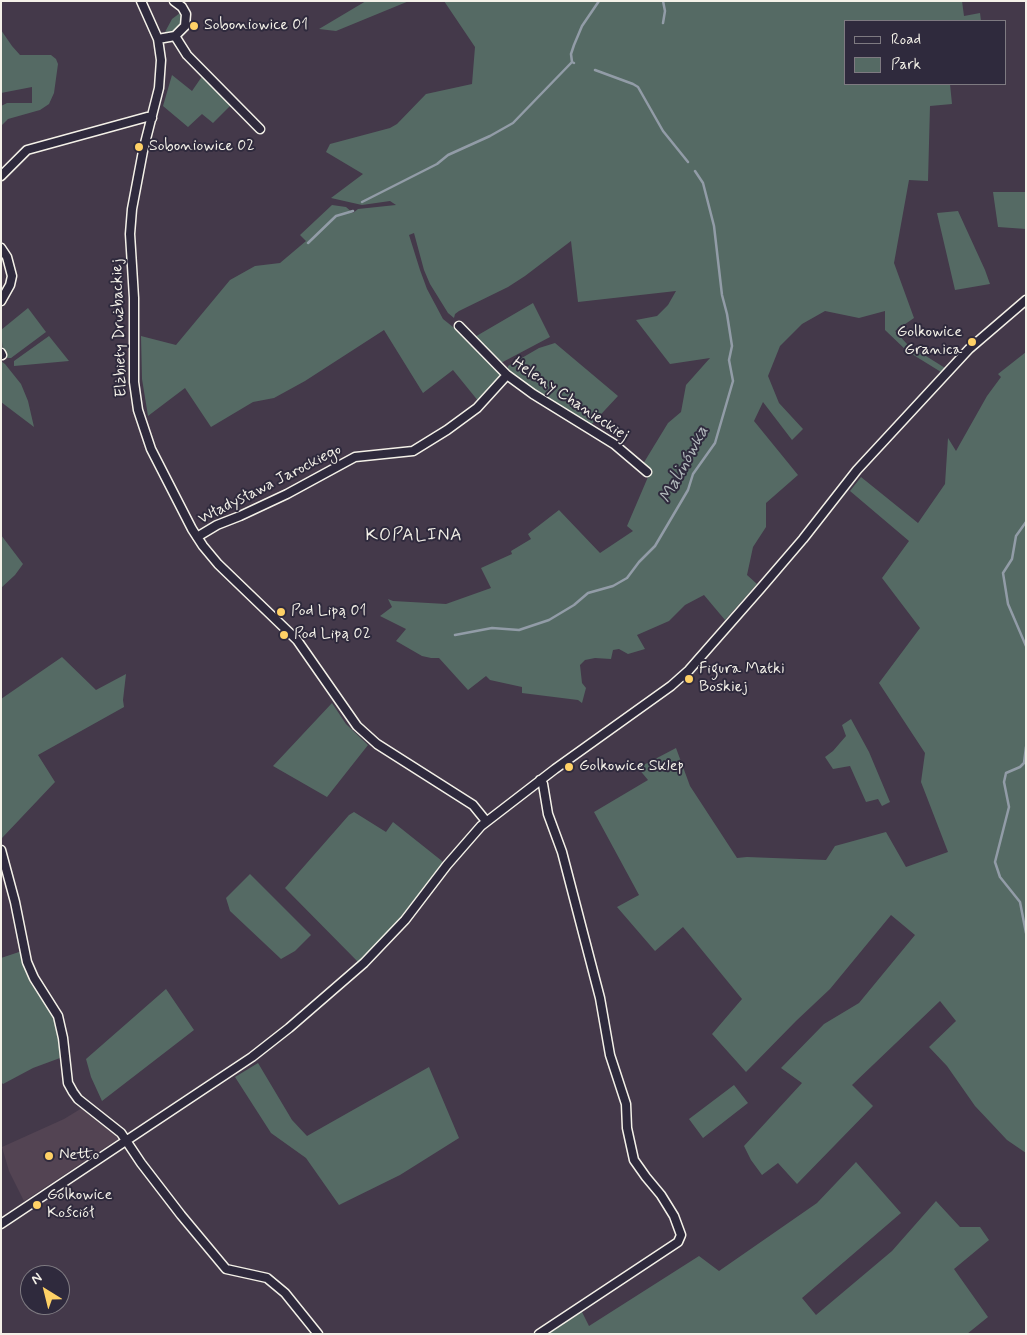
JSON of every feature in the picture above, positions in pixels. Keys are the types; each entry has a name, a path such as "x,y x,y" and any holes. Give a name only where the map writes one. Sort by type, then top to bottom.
{"street":[{"name":"Elżbiety Drużbackiej","path":"141,1 158,39 161,60 161,79 143,152 130,226 134,298 134,382 138,410 145,435 197,537 218,564 297,640 351,719 364,733 399,759 473,806 486,821"},
{"path":"158,39 175,36 185,26 187,18 182,7 174,1"},
{"path":"175,36 187,55 260,129"},
{"path":"1,176 27,150 147,117 152,118"},
{"path":"1,248 7,257 12,276 10,285 1,302"},
{"path":"1,1224 252,1057 330,994 364,963 404,920 473,833 486,821 671,686 689,670 803,539 857,470 969,349 1026,300"},
{"name":"Heleny Chanieckiej","path":"459,326 507,375 533,394 614,444 647,472"},
{"name":"Władysława Jarockiego","path":"197,537 217,525 298,488 355,457 412,451 477,408 507,375"},
{"path":"539,1334 678,1242 681,1235 674,1216 661,1195 634,1160 627,1128 626,1104 610,1055 600,998 562,852 548,814 543,784 540,780"},
{"path":"1,850 15,902 27,962 34,978 58,1016 63,1038 68,1083 78,1099 128,1141 141,1163 226,1269 267,1278 285,1293 318,1334"}],"shaded area":[{"path":"82,1108 111,1128 118,1139 24,1201 9,1171 2,1147 64,1119"}],"green space":[{"path":"366,1 409,1 336,31 319,29"},
{"path":"444,1 962,1 964,16 980,13 981,20 844,20 844,85 950,85 952,104 930,106 928,181 909,180 894,263 914,318 895,331 907,344 945,368 941,372 907,351 885,330 885,311 859,318 825,311 802,324 780,346 768,376 779,403 803,429 792,440 763,402 754,421 798,475 766,503 766,527 753,547 747,575 757,584 725,620 704,595 685,605 669,621 637,635 645,649 628,654 619,649 613,650 611,659 595,658 585,660 580,665 582,683 586,688 582,703 578,700 522,693 522,687 490,680 486,676 468,690 439,658 422,656 396,641 406,629 380,616 392,607 388,599 393,601 446,604 491,588 481,568 512,554 511,551 531,539 528,534 559,510 600,553 633,531 627,526 651,470 643,464 668,423 681,412 686,385 710,358 670,364 636,320 657,316 668,305 676,291 578,302 571,241 525,276 508,287 459,311 455,314 454,318 448,313 430,284 424,270 414,233 409,235 420,270 427,289 443,319 463,335 503,376 479,402 453,370 423,393 384,330 305,381 274,398 253,402 211,427 185,388 148,416 142,379 141,336 176,345 230,280 255,266 280,263 306,241 300,235 332,205 346,207 353,213 358,209 396,205 390,201 362,205 331,198 363,174 326,152 330,144 390,128 397,124 426,94 472,84 475,47"},
{"path":"180,13 182,20 179,27 173,31 165,32 172,19"},
{"path":"1,30 20,55 51,55 58,64 54,93 49,104 40,110 8,119 1,126 1,106 7,103 32,103 32,87 1,93"},
{"path":"172,75 192,91 203,75 231,105 213,123 202,114 188,127 163,106"},
{"path":"993,192 1026,192 1026,229 998,227"},
{"path":"958,211 990,284 955,290 937,213"},
{"path":"533,303 550,337 499,364 473,338"},
{"path":"28,308 46,332 11,358 7,358 3,353 1,330"},
{"path":"49,336 69,361 14,366 14,361"},
{"path":"555,343 618,396 591,425 536,394 508,372 508,366 539,348"},
{"path":"1026,352 1026,1153 1007,1140 975,1106 947,1066 929,1047 956,1021 940,1001 852,1085 873,1106 797,1184 778,1163 762,1175 744,1146 802,1083 781,1068 824,1024 859,1003 915,935 891,915 830,989 746,1072 712,1034 742,999 683,927 655,951 617,907 639,895 594,812 648,780 638,768 676,748 690,786 737,858 826,860 835,846 886,832 906,867 948,852 921,782 925,753 879,683 920,628 882,578 909,541 850,491 861,477 918,523 945,484 948,438 956,451 987,396 1001,377 998,374"},
{"path":"1,361 21,384 28,401 34,427 1,402"},
{"path":"1,535 23,564 15,575 1,588"},
{"path":"62,657 96,690 126,674 124,707 38,755 55,782 2,838 1,699"},
{"path":"332,703 346,724 368,745 327,797 273,766"},
{"path":"851,719 869,752 890,802 882,806 878,799 866,802 850,766 833,769 825,757 846,736 842,725"},
{"path":"354,812 386,832 393,822 442,861 443,867 410,912 360,964 285,888 349,815"},
{"path":"250,874 311,935 295,951 281,959 230,911 226,898"},
{"path":"22,951 30,982 57,1023 60,1058 33,1068 3,1084 1,1082 1,958"},
{"path":"166,989 194,1030 102,1101 91,1077 86,1059"},
{"path":"258,1063 292,1120 307,1136 429,1067 459,1138 400,1175 339,1205 306,1158 271,1133 235,1077"},
{"path":"734,1085 748,1103 703,1138 689,1119"},
{"path":"856,1162 901,1213 802,1298 816,1315 892,1251 936,1201 960,1227 980,1227 989,1240 954,1269 988,1317 967,1334 544,1334 580,1308 589,1326 699,1256 719,1271 817,1203"}],"waterway":[{"name":"Malinówka","path":"574,63 572,62 571,54 574,45 582,26 599,1"},
{"path":"663,1 665,11 663,23"},
{"path":"362,202 437,164 448,155 490,136 513,123 572,62"},
{"name":"Malinówka","path":"595,70 638,87 663,131 688,162"},
{"name":"Malinówka","path":"455,635 492,628 519,630 549,620 574,605 588,593 613,586 627,578 639,562 655,546 688,490 693,474 715,443 733,381 729,360 732,346 722,295 714,226 703,183 695,171"},
{"path":"308,243 336,216 353,211"},
{"path":"1026,522 1016,536 1012,559 1003,573 1008,604 1026,646"},
{"path":"1026,747 1024,763 1020,767 1006,773 1004,782 1009,807 995,862 1000,877 1020,902 1026,933"}],"place":[{"name":"Soboniowice 01","path":"194,26"},
{"name":"Soboniowice 02","path":"139,147"},
{"name":"Golkowice Granica","path":"972,342"},
{"name":"Pod Lipą 01","path":"281,612"},
{"name":"Pod Lipą 02","path":"284,635"},
{"name":"Figura Matki Boskiej","path":"689,679"},
{"name":"Golkowice Sklep","path":"569,767"},
{"name":"Netto","path":"49,1156"},
{"name":"Golkowice Kościół","path":"37,1205"}],"district":[{"name":"KOPALINA","path":"414,536"}]}
